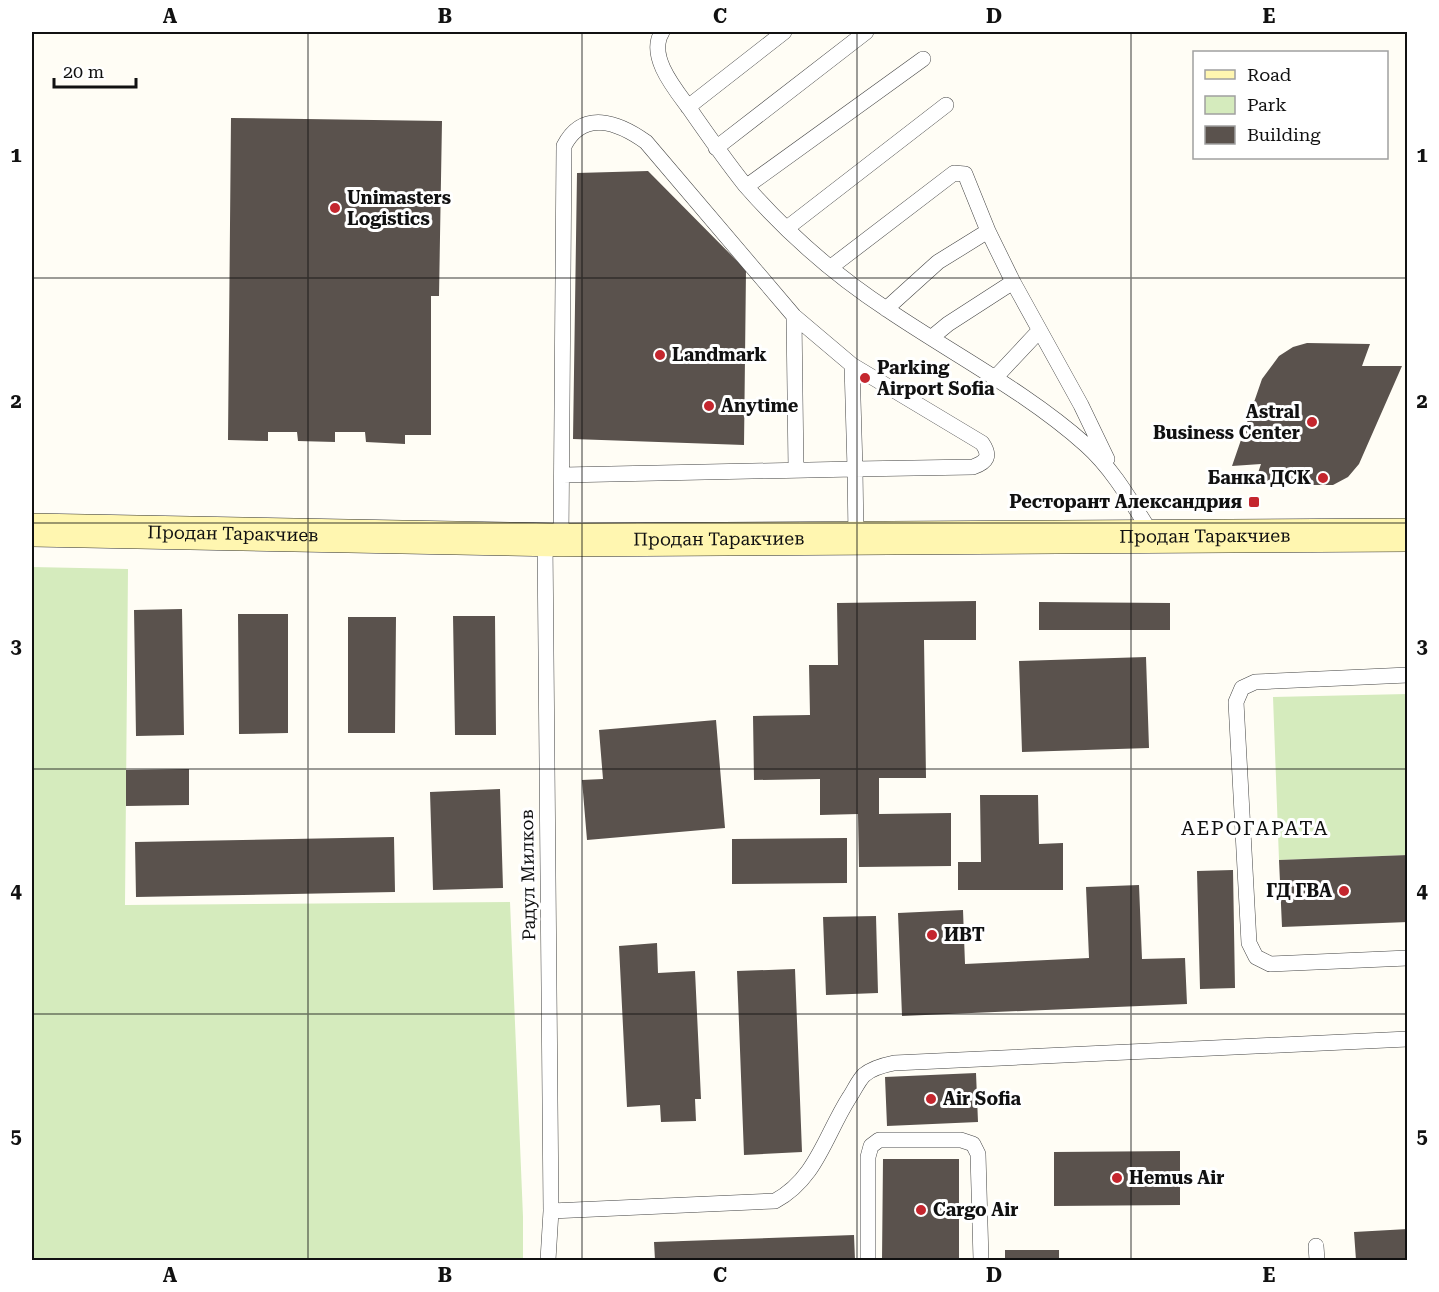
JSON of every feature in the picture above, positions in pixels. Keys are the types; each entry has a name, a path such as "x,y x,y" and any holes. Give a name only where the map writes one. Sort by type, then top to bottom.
{"street":[{"name":"Продан Таракчиев","path":"32,530 553,540 1407,535"}],"lane":[{"path":"662,32 658,50 663,68 716,148 747,186 787,228 831,267 886,309 1049,415 1088,446 1119,483 1153,536"},
{"path":"688,107 784,32"},
{"path":"716,148 866,32"},
{"path":"747,186 923,59"},
{"path":"787,228 946,105"},
{"name":"Радул Милков","path":"548,1260 551,1211 553,540 563,475 564,146 574,131 584,125 599,121 623,128 646,142 794,316 852,364 982,443 987,449 987,458 983,464 973,467 855,469"},
{"path":"831,267 954,173 965,174 988,231 1013,282 1082,405 1119,483"},
{"path":"886,309 938,262 988,231"},
{"path":"931,338 948,324 1013,282"},
{"path":"794,316 796,470"},
{"path":"994,379 1039,332"},
{"path":"852,364 856,537"},
{"path":"563,475 855,469"},
{"path":"1407,675 1255,682 1242,688 1236,702 1249,943 1256,957 1270,964 1407,958"},
{"path":"551,1211 775,1202 789,1194 803,1181 838,1116 864,1076 877,1067 894,1063 1407,1039"},
{"path":"868,1260 868,1157 871,1146 879,1140 961,1140 973,1144 978,1154 981,1260"}],"green space":[{"path":"32,567 128,569 125,905 510,902 523,1260 32,1260"},
{"path":"1407,694 1407,855 1279,860 1273,697"}],"building":[{"name":"Unimasters Logistics","path":"231,118 442,121 439,296 431,296 431,435 405,435 405,444 366,442 365,432 335,432 335,442 298,441 297,432 268,432 268,441 228,440"},
{"name":"Landmark","path":"648,171 746,270 744,445 573,439 577,173"},
{"name":"Astral Business Center","path":"1307,343 1370,344 1362,366 1402,366 1359,464 1348,477 1333,485 1254,485 1261,464 1232,466 1262,379 1279,356 1293,347"},
{"path":"976,601 976,640 924,640 926,778 879,778 879,814 951,813 951,866 859,867 858,814 820,815 820,779 754,780 753,716 810,715 809,665 838,665 837,603"},
{"path":"1039,602 1170,603 1170,630 1039,630"},
{"path":"182,609 184,735 136,736 134,610"},
{"path":"238,614 288,614 288,733 239,734"},
{"path":"453,616 495,616 496,735 455,735"},
{"path":"348,617 396,617 395,733 348,733"},
{"path":"1146,657 1149,748 1022,752 1019,661"},
{"path":"716,720 725,828 587,840 582,780 603,779 599,730"},
{"path":"189,769 189,805 126,806 126,770"},
{"path":"500,789 503,888 433,890 430,792"},
{"path":"980,795 1038,795 1039,844 1063,843 1063,890 958,890 958,862 981,862"},
{"path":"394,837 395,892 136,897 135,842"},
{"path":"847,838 847,883 732,884 732,839"},
{"name":"ГД ГВА","path":"1408,855 1408,922 1282,927 1279,860"},
{"path":"1233,870 1235,988 1200,989 1197,871"},
{"name":"ИВТ","path":"1139,885 1142,959 1185,958 1187,1004 902,1016 898,913 963,910 965,964 1089,958 1086,887"},
{"path":"876,916 878,993 826,995 823,917"},
{"path":"657,943 658,973 695,971 701,1099 695,1099 696,1121 661,1122 660,1105 627,1107 619,946"},
{"path":"795,969 802,1152 744,1155 737,971"},
{"name":"Air Sofia","path":"976,1073 978,1122 887,1126 885,1077"},
{"name":"Hemus Air","path":"1180,1151 1180,1205 1054,1206 1054,1152"},
{"name":"Cargo Air","path":"883,1159 959,1159 959,1260 882,1260"},
{"path":"1408,1229 1408,1260 1356,1260 1354,1232"},
{"path":"854,1235 855,1260 655,1260 654,1242"},
{"path":"1005,1250 1059,1250 1059,1260 1005,1260"}],"place":[{"name":"Unimasters Logistics","path":"335,208"},
{"name":"Landmark","path":"660,355"},
{"name":"Parking Airport Sofia","path":"865,378"},
{"name":"Anytime","path":"709,406"},
{"name":"Astral Business Center","path":"1312,422"},
{"name":"Банка ДСК","path":"1323,478"},
{"name":"Ресторант Александрия","path":"1254,502"},
{"name":"ГД ГВА","path":"1344,891"},
{"name":"ИВТ","path":"932,935"},
{"name":"Air Sofia","path":"931,1099"},
{"name":"Hemus Air","path":"1117,1178"},
{"name":"Cargo Air","path":"921,1210"}],"district":[{"name":"АЕРОГАРАТА","path":"1255,828"}]}
